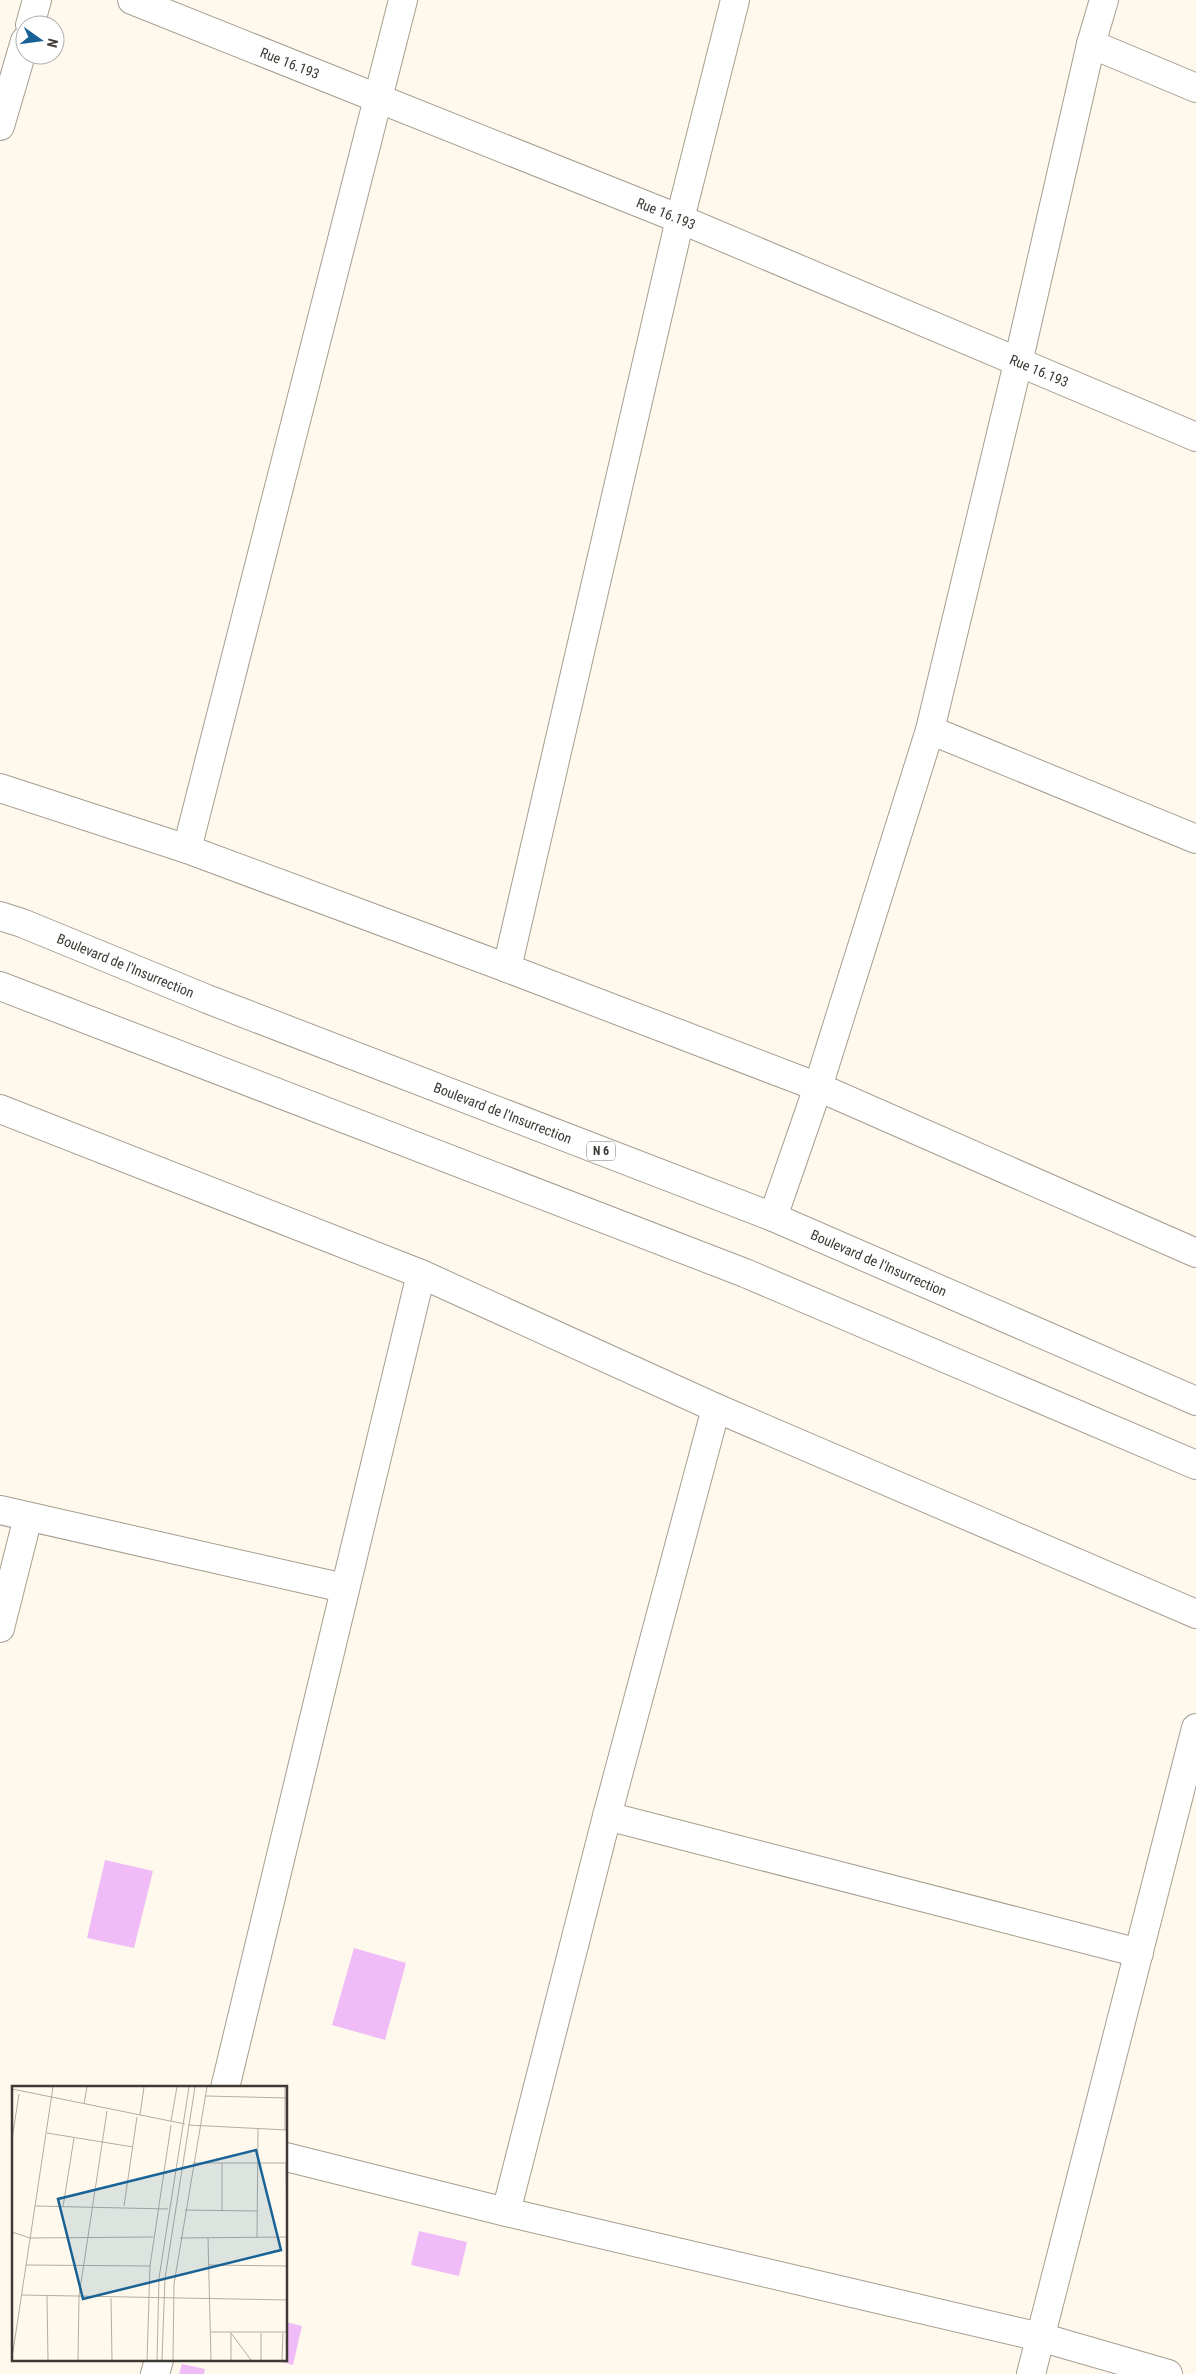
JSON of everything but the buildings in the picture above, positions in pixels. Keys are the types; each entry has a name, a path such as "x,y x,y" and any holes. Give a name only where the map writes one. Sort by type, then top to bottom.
{"street":[{"path":"33,15 37,0"},
{"name":"Rue 16.193","path":"132,0 680,218 1196,437"},
{"path":"187,849 403,0"},
{"path":"506,968 680,218 735,0"},
{"path":"774,1217 818,1087 930,730 1018,363 1091,44 1104,0"},
{"path":"1091,44 1196,88"},
{"path":"0,126 18,65"},
{"path":"930,730 1196,839"},
{"path":"0,788 187,849 818,1087 1196,1253"},
{"name":"Boulevard de l'Insurrection","path":"0,916 22,923 216,1003 774,1217 1196,1401"},
{"path":"0,986 727,1266 1196,1465"},
{"path":"0,1109 421,1274 716,1408 1196,1614"},
{"path":"225,2086 421,1274"},
{"path":"506,2212 716,1408"},
{"path":"0,1510 344,1588"},
{"path":"0,1628 28,1517"},
{"path":"1031,2374 1196,1728"},
{"path":"608,1816 1139,1953"},
{"path":"288,2158 506,2212 1040,2336 1168,2374"}]}
